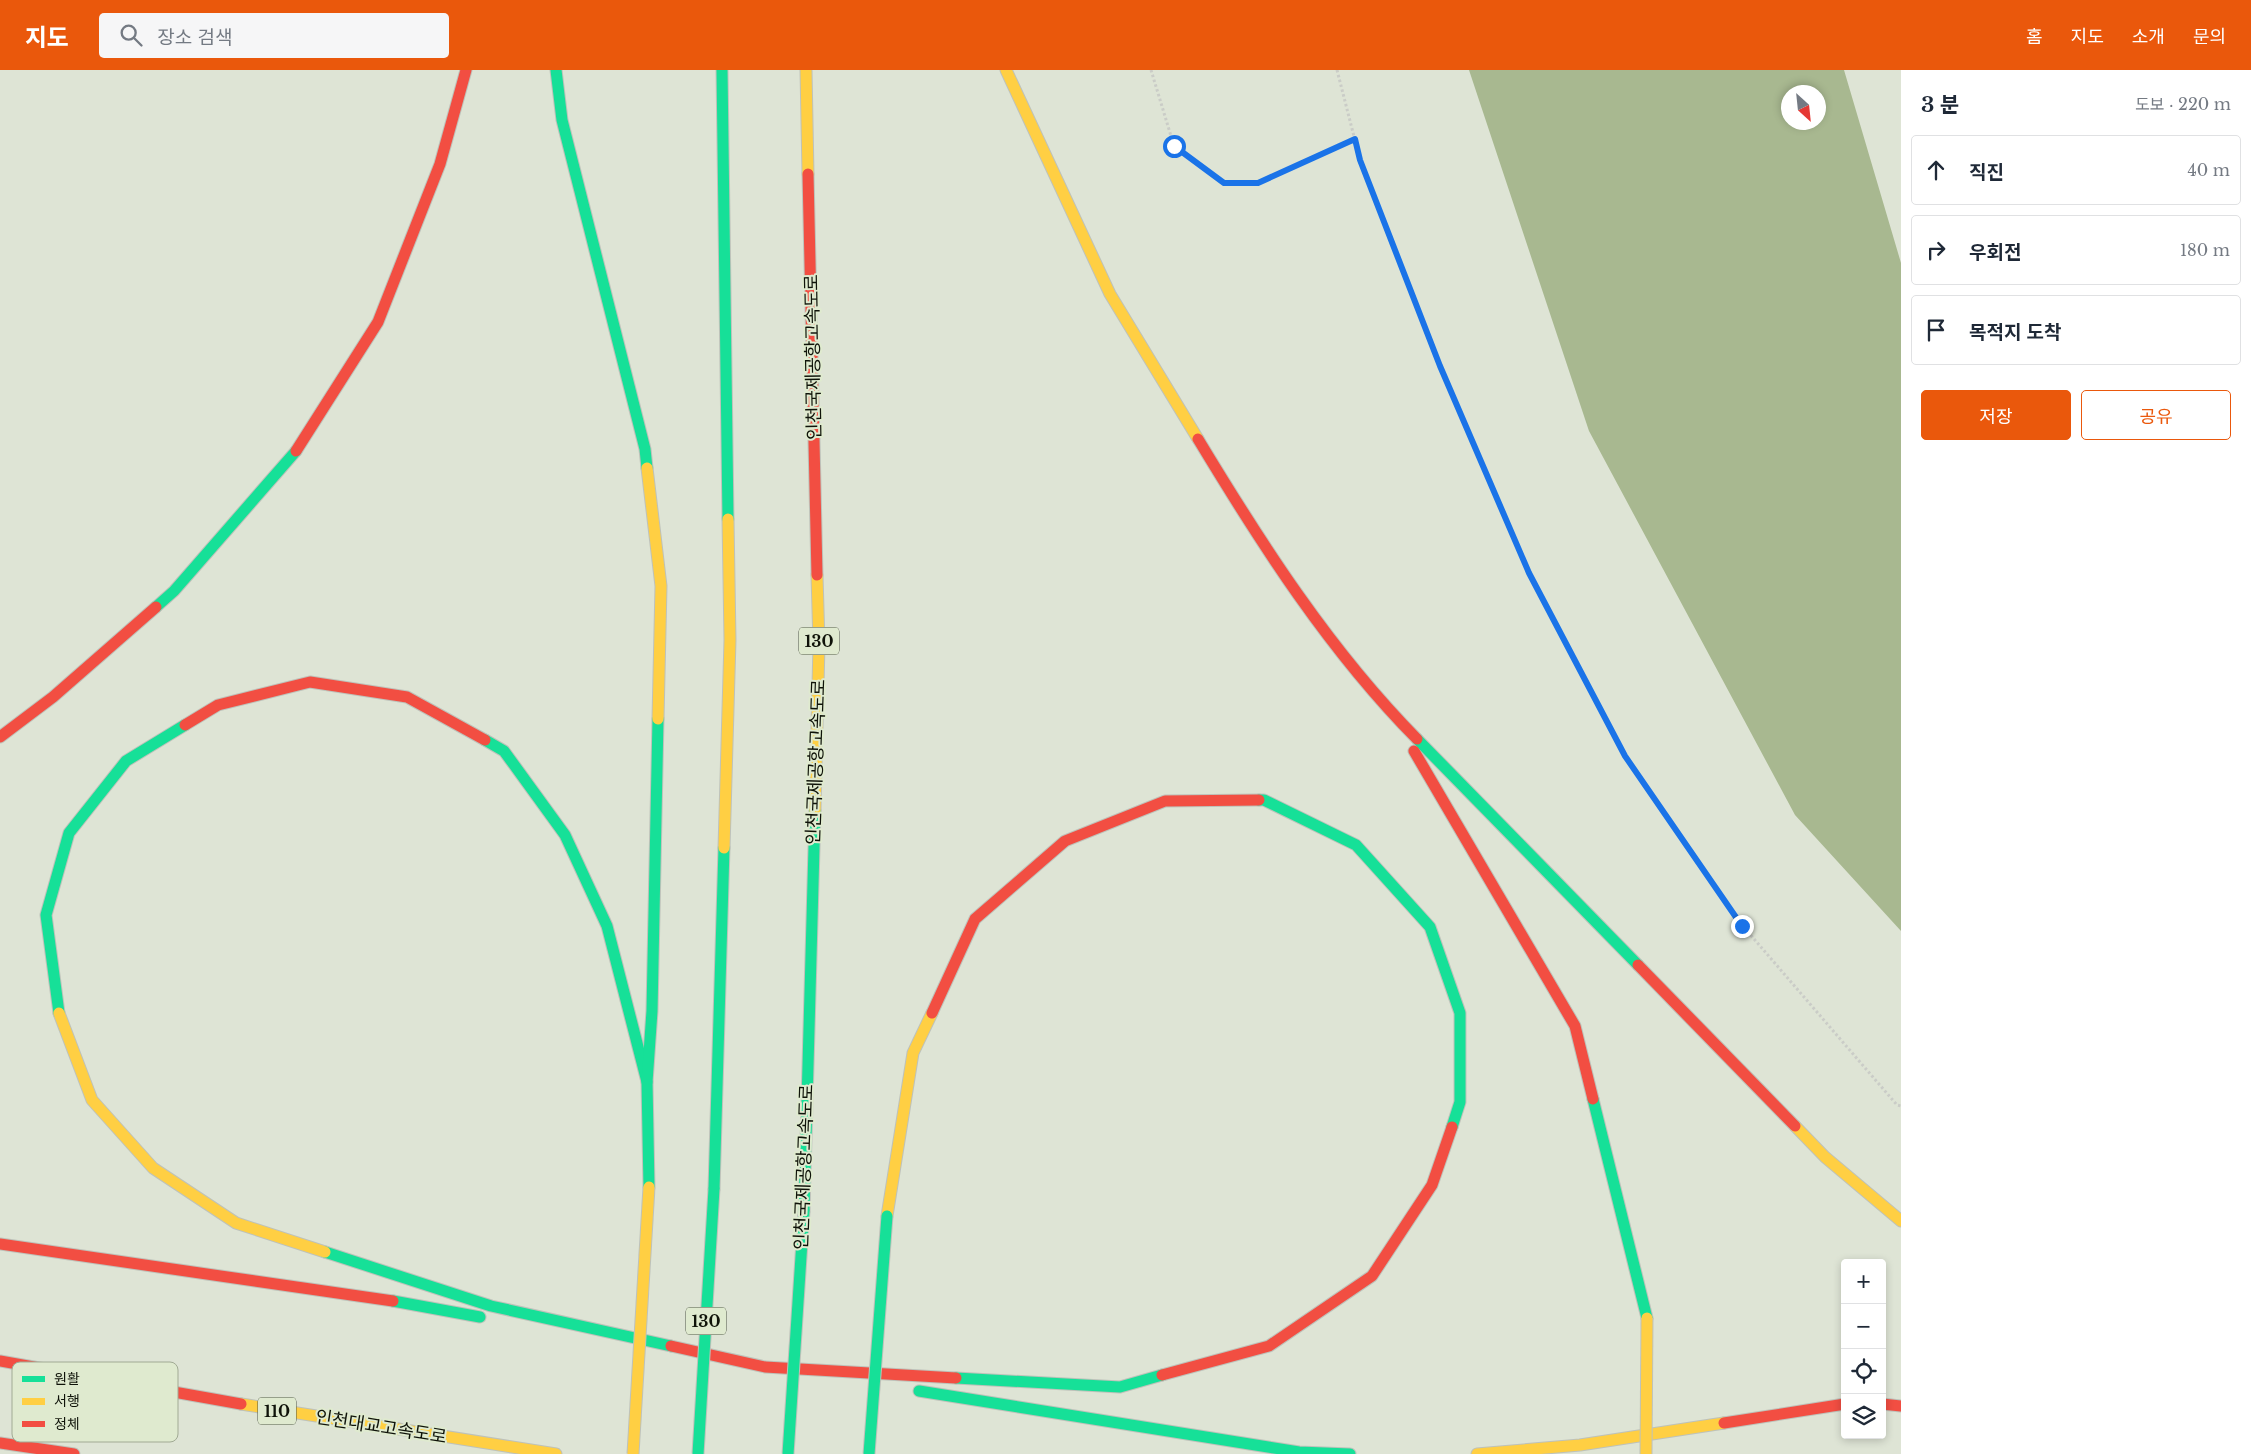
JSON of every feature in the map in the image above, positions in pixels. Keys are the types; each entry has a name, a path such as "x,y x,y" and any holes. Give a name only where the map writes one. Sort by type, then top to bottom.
{"highway":[{"path":"0,737 53,697 174,591 291,459 378,322 440,164 466,70"},
{"path":"556,70 562,120 645,448 661,586 652,1011 647,1082 649,1187 634,1454"},
{"name":"130","path":"698,1454 714,1189 730,640 722,70"},
{"name":"인천국제공항고속도로","path":"788,1454 804,1211 819,644 806,70"},
{"path":"1006,70 1110,294 1231,495 1326,634 1394,715 1825,1157 1901,1221"},
{"path":"647,1082 607,926 565,835 504,751 408,697 310,682 218,705 126,761 69,834 46,915 57,1008 92,1100 153,1168 236,1223 491,1306 764,1367 1120,1387 1269,1346 1372,1276 1432,1185 1460,1102 1460,1012 1430,928 1356,845 1264,800 1165,801 1065,841 975,919 913,1053 887,1216 869,1454"},
{"path":"1394,715 1575,1026 1647,1318 1646,1454"},
{"path":"0,1244 404,1304 764,1367 891,1387"},
{"path":"910,1390 1299,1452 1350,1454"},
{"name":"인천대교고속도로","path":"178,1393 283,1412 556,1454"},
{"path":"1886,1404 1901,1406"},
{"path":"1477,1454 1580,1445 1841,1405"},
{"path":"0,1443 74,1454"}],"path":[{"path":"1151,70 1174,146 1224,183 1258,183 1355,139"},
{"path":"1337,70 1360,160 1440,366 1529,573 1625,756 1742,926 1897,1105 1901,1106"}],"shaded area":[{"path":"1469,70 1844,70 1901,263 1901,931 1795,815 1589,431"}],"traffic: fast":[{"path":"556,70 562,120 645,449 647,468"},
{"path":"722,70 728,519"},
{"path":"156,607 174,591 296,451"},
{"path":"649,1187 647,1082 652,1011 658,719"},
{"path":"59,1013 46,915 69,833 126,761 185,725"},
{"path":"1417,739 1638,965"},
{"path":"485,740 504,751 565,835 607,926 647,1082"},
{"path":"1259,800 1264,800 1356,845 1430,927 1460,1013 1460,1102 1452,1127"},
{"path":"804,1211 815,811"},
{"path":"714,1189 724,848"},
{"path":"1593,1099 1647,1318"},
{"path":"698,1454 714,1189"},
{"path":"788,1454 804,1211"},
{"path":"869,1454 887,1216"},
{"path":"325,1252 491,1306 671,1346"},
{"path":"393,1301 480,1317"},
{"path":"956,1378 1120,1387 1162,1375"},
{"path":"919,1391 1299,1452 1350,1454"}],"traffic: slow":[{"path":"806,70 808,174"},
{"path":"1006,70 1110,294 1198,439"},
{"path":"647,468 661,586 658,719"},
{"path":"724,848 730,640 728,519"},
{"path":"815,811 819,644 817,575"},
{"path":"59,1013 92,1100 153,1168 236,1223 325,1252"},
{"path":"887,1216 913,1053 932,1013"},
{"path":"1795,1126 1825,1157 1901,1221"},
{"path":"633,1454 649,1187"},
{"path":"1646,1454 1647,1318"},
{"path":"241,1404 556,1454"},
{"path":"1477,1454 1580,1445 1724,1423"}],"traffic: jam":[{"path":"296,451 378,322 440,164 466,70"},
{"path":"808,174 817,575"},
{"path":"1198,439 1272,557 1326,633 1385,705 1417,739"},
{"path":"0,737 53,697 156,607"},
{"path":"185,725 218,705 310,682 407,697 485,740"},
{"path":"1414,751 1575,1026 1593,1099"},
{"path":"932,1013 975,919 1065,841 1165,801 1259,800"},
{"path":"1638,965 1795,1126"},
{"path":"1162,1375 1269,1346 1372,1276 1432,1185 1452,1127"},
{"path":"0,1244 393,1301"},
{"path":"671,1346 765,1367 956,1378"},
{"path":"0,1361 12,1363"},
{"path":"178,1393 241,1404"},
{"path":"1886,1404 1901,1406"},
{"path":"1724,1423 1841,1405"},
{"path":"0,1443 74,1454"}],"route":[{"path":"1174,146 1224,183 1258,183 1355,139 1360,160 1440,366 1529,573 1625,756 1742,926"}]}
